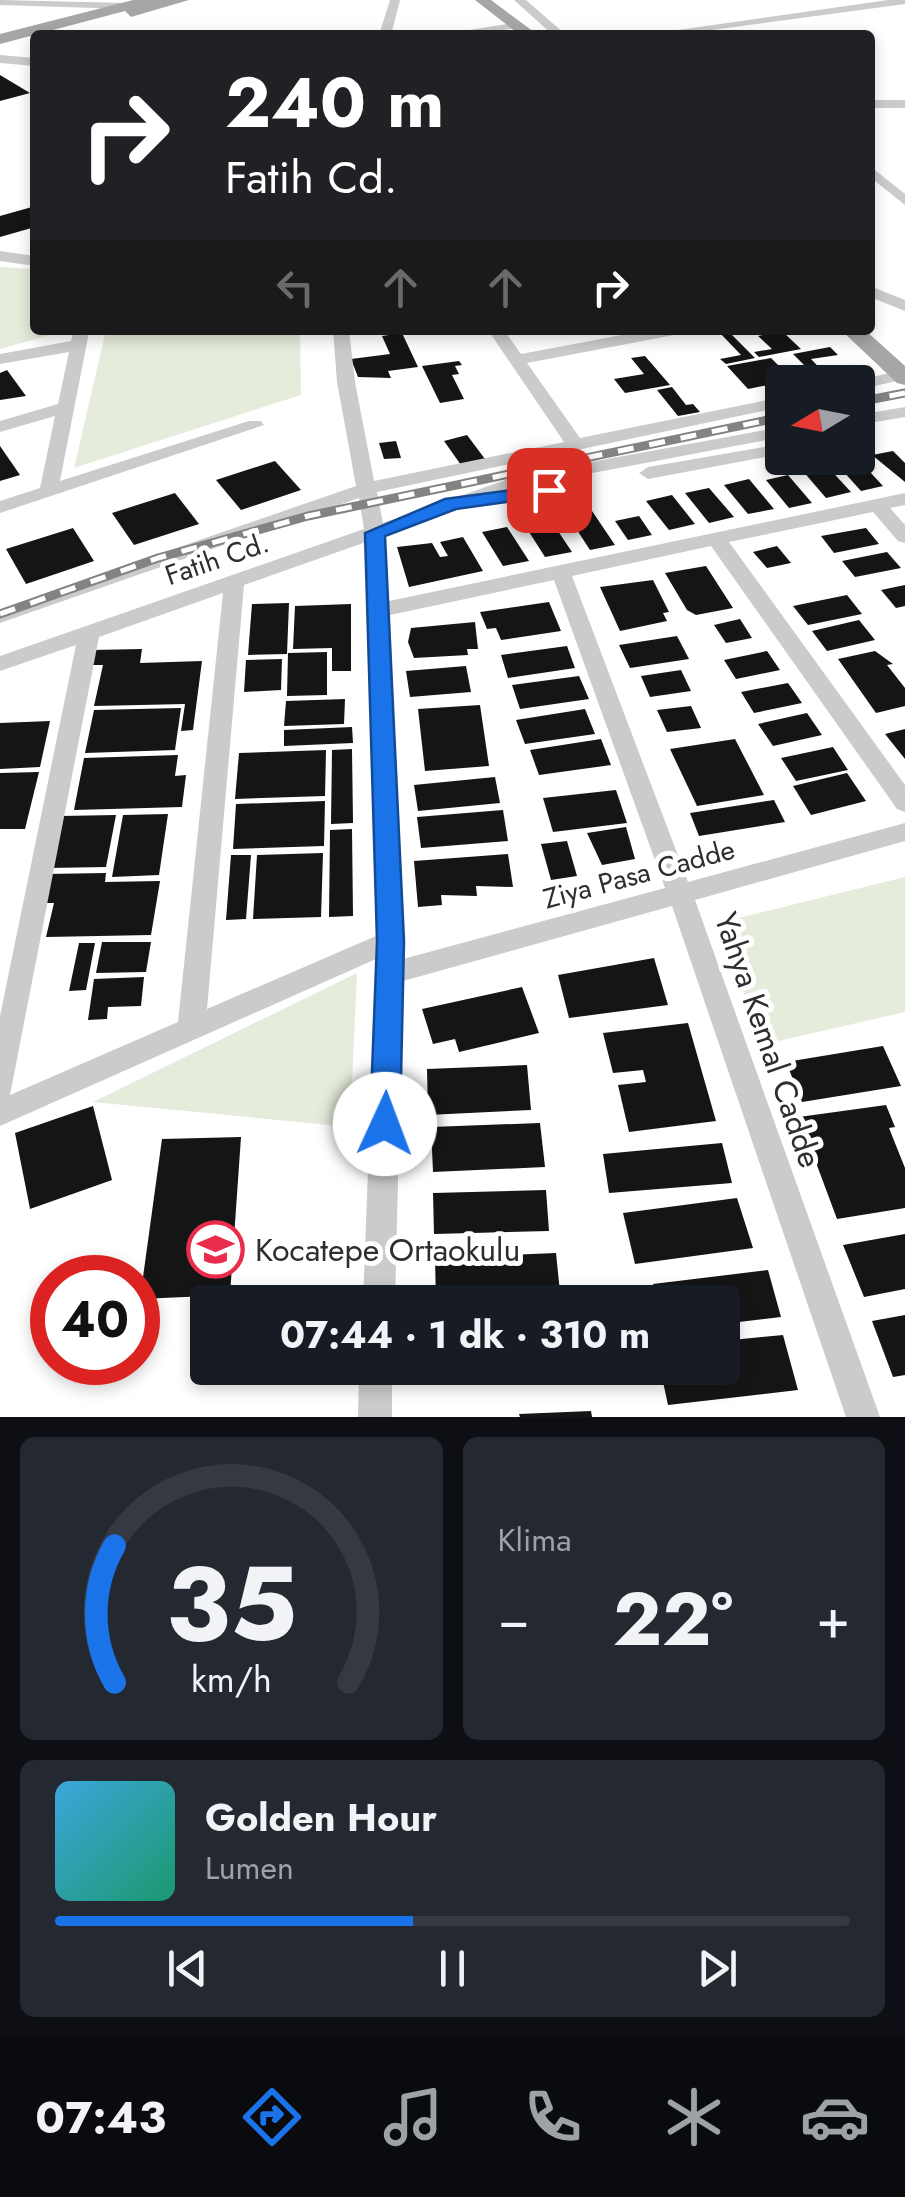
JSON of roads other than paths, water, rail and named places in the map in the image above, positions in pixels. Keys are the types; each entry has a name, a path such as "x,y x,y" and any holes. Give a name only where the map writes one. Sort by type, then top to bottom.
{"main road":[{"path":"52,30 150,0"},
{"path":"56,30 182,0"},
{"path":"482,0 524,30"},
{"path":"501,0 524,30"},
{"path":"0,43 30,36"},
{"path":"857,335 903,377"}],"street":[{"path":"386,30 395,0"},
{"path":"519,0 553,30"},
{"path":"40,30 50,1"},
{"path":"709,30 905,1"},
{"path":"0,2 127,6"},
{"path":"0,59 30,62"},
{"path":"875,104 905,104"},
{"path":"875,174 905,200"},
{"path":"0,256 30,260"},
{"path":"875,294 905,306"},
{"path":"341,335 346,382 375,533 380,610 390,974 380,1285"},
{"path":"500,335 575,444"},
{"path":"517,360 648,335"},
{"path":"0,359 80,337 49,491"},
{"path":"875,382 903,377"},
{"path":"0,616 368,488 765,405"},
{"path":"0,427 66,407"},
{"path":"0,507 254,425"},
{"name":"Fatih Cd.","path":"0,664 520,481 765,435"},
{"name":"Fatih Cd.","path":"452,503 765,452"},
{"path":"380,610 562,575 905,499"},
{"path":"878,506 905,537"},
{"path":"718,540 905,803"},
{"name":"Yahya Kemal Cadde","path":"562,575 680,893 863,1417"},
{"path":"192,1029 234,583"},
{"path":"0,1086 88,633"},
{"name":"Ziya Pasa Cadde","path":"390,974 905,832"},
{"path":"0,1114 390,941"},
{"path":"374,1417 375,1385"}],"railway":[{"path":"875,399 905,393"},
{"path":"0,614 158,558 308,516 765,421"}],"place":[{"name":"Kocatepe Ortaokulu","path":"216,1250"}]}
